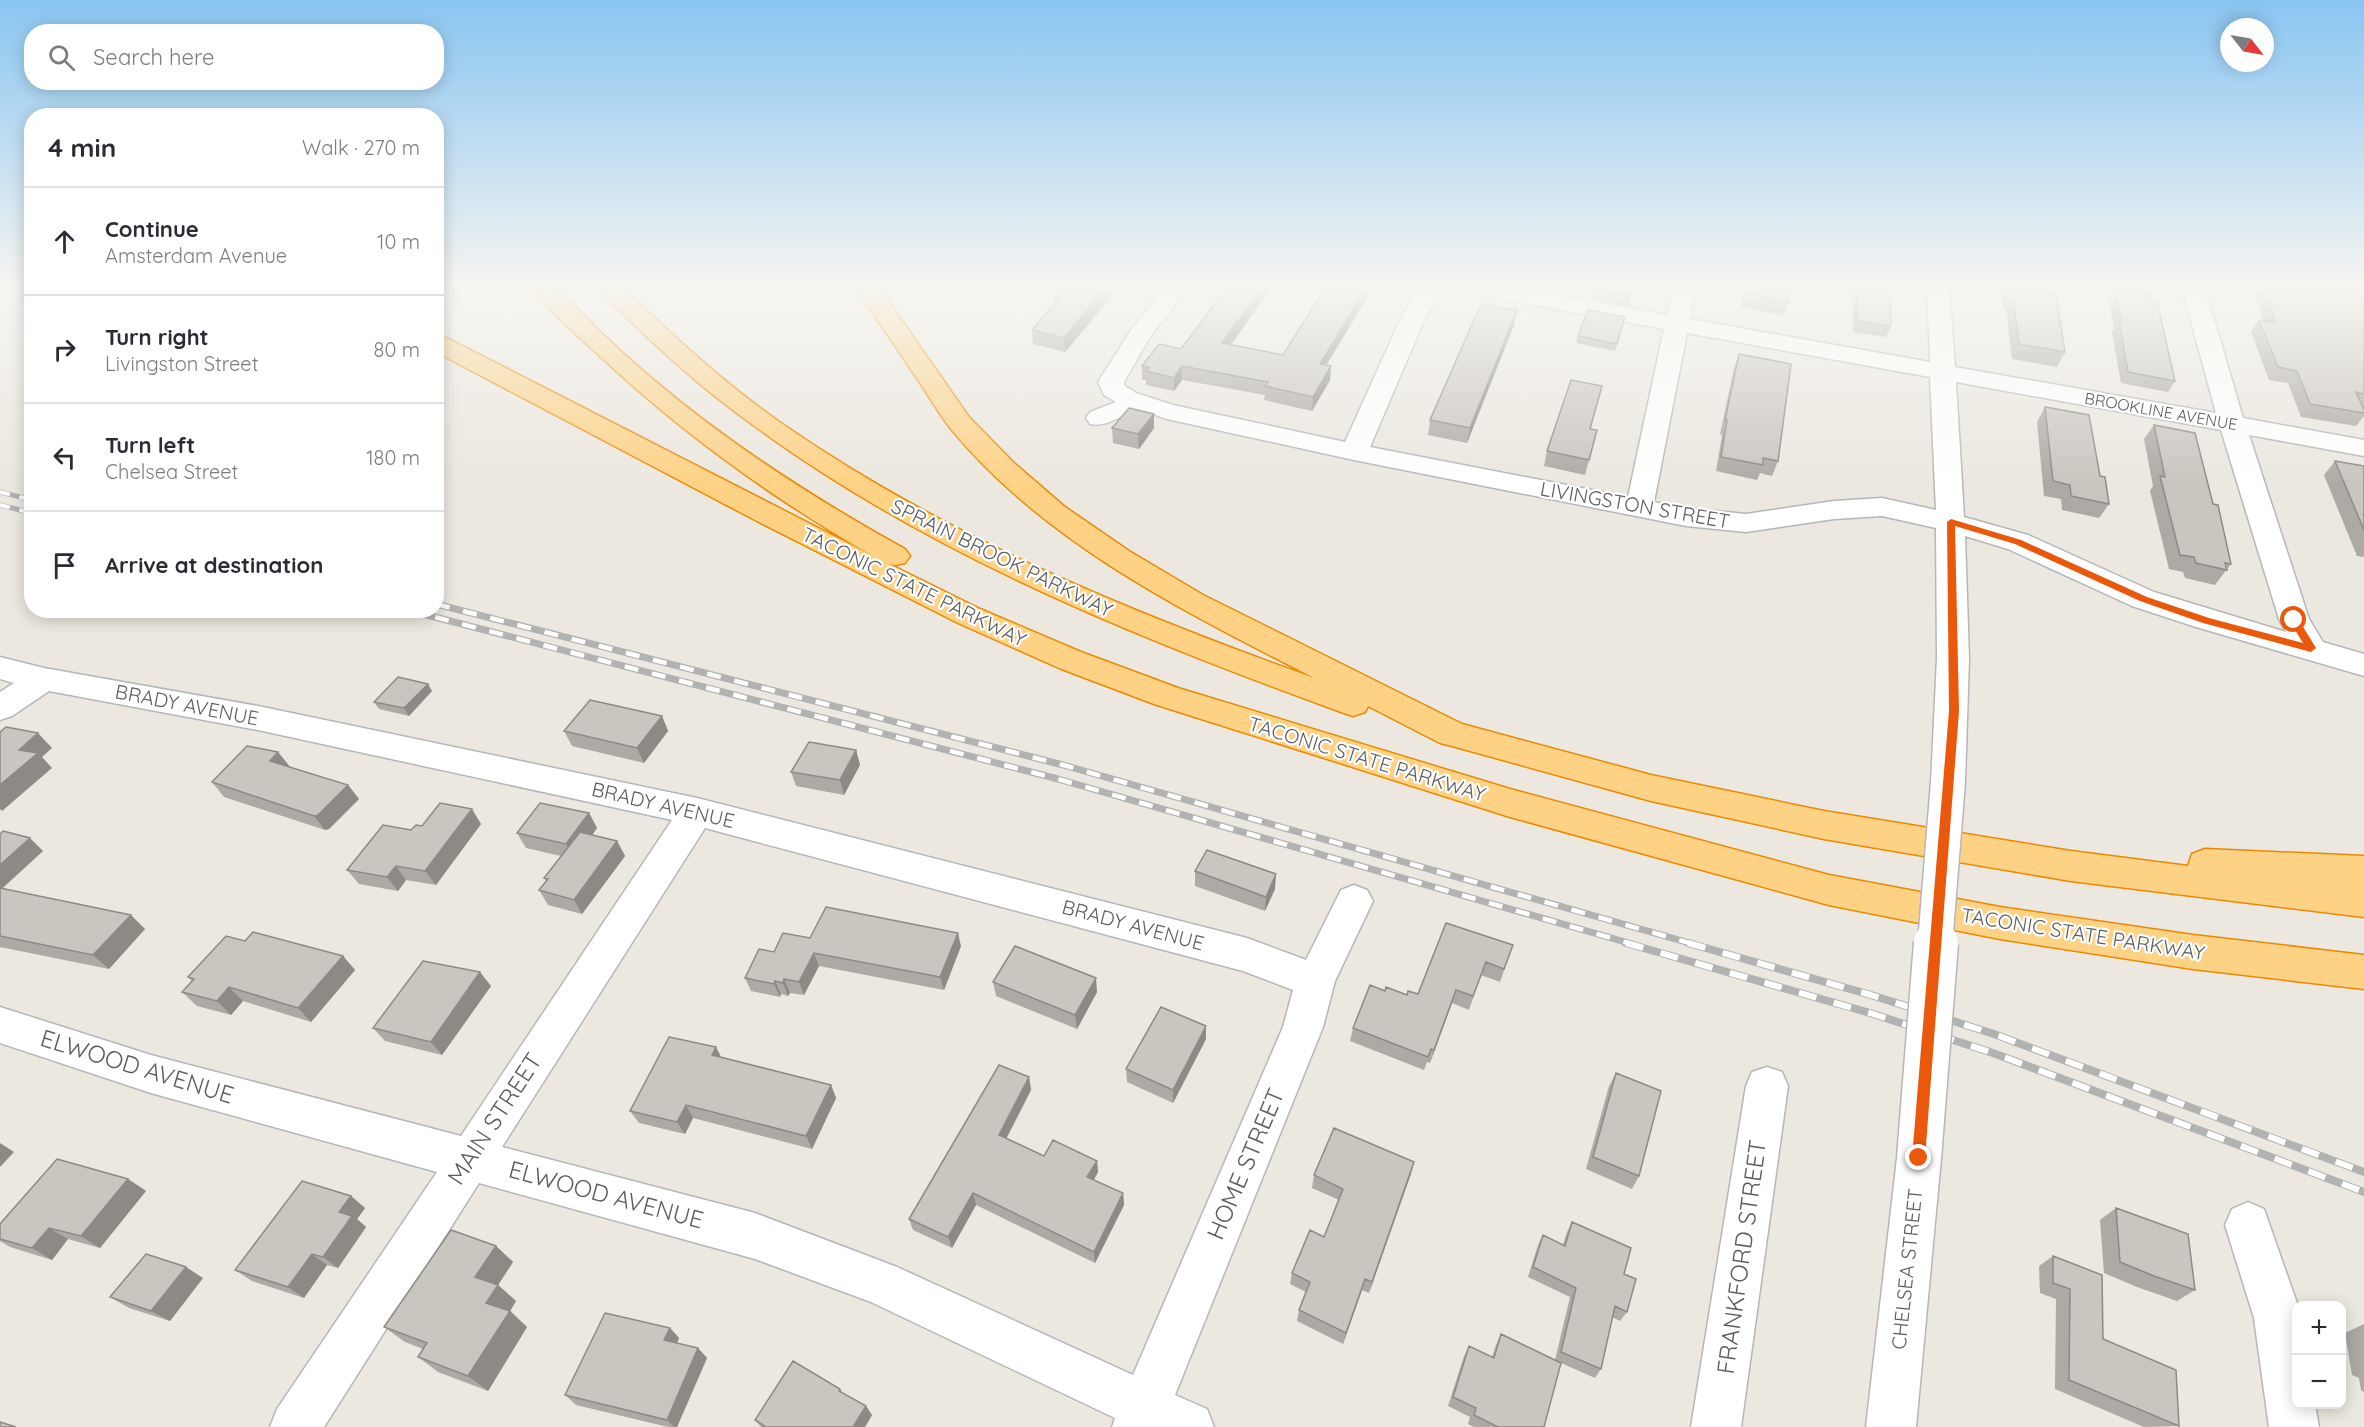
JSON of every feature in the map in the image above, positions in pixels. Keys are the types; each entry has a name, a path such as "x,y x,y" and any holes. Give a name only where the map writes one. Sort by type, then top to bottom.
{"highway":[{"name":"TACONIC STATE PARKWAY","path":"454,352 826,545 1014,636 1166,696 1381,764 1615,833 1760,872 1873,899 2084,936 2364,972"},
{"path":"609,352 693,424 798,499 876,546 964,593 1095,654 1235,711 1381,764"},
{"name":"SPRAIN BROOK PARKWAY","path":"677,352 768,424 860,485 958,540 1070,594 1154,630 1339,699 1452,734"},
{"path":"911,352 960,423 1004,469 1055,513 1119,558 1192,602 1452,734 1651,788 1728,806 1988,854 2244,889 2364,901"},
{"path":"1988,854 2364,871"}],"street":[{"name":"LIVINGSTON STREET","path":"1129,352 1111,382 1113,390 1167,411 1354,452 1686,517 1746,523 1797,518 1833,510 1882,507 1951,522 2018,542 2144,599 2206,620 2311,648 2364,665"},
{"path":"1354,452 1398,352"},
{"path":"1639,509 1672,352"},
{"name":"BROOKLINE AVENUE","path":"1827,352 2364,448"},
{"name":"CHELSEA STREET","path":"1891,1427 1919,1158 1954,711 1951,522 1941,352"},
{"path":"2211,352 2294,620 2311,648"},
{"path":"1099,418 1139,402"},
{"name":"BRADY AVENUE","path":"0,668 44,679 258,718 697,812 1247,955 1315,981"},
{"path":"0,708 44,679"},
{"name":"MAIN STREET","path":"295,1427 697,812"},
{"name":"HOME STREET","path":"1141,1416 1303,1027 1315,981 1354,901"},
{"name":"ELWOOD AVENUE","path":"0,1025 151,1074 755,1236 881,1283 1141,1416 1189,1427"},
{"name":"FRANKFORD STREET","path":"1716,1427 1767,1086"},
{"path":"2248,1225 2277,1318 2294,1427"}],"building":[{"path":"1153,352 1266,352 1283,355 1285,352 1328,352 1320,364 1331,366 1313,397 1265,386 1268,382 1182,366 1174,378 1146,371 1149,367 1142,366"},
{"path":"1460,352 1500,352 1470,428 1430,420"},
{"path":"2124,352 2168,352 2175,381 2128,372"},
{"path":"2272,352 2364,352 2364,394 2356,392 2364,413 2310,404 2297,371 2278,367"},
{"path":"1739,354 1791,364 1778,461 1763,458 1763,465 1721,457 1727,420 1725,420"},
{"path":"1571,380 1602,386 1590,429 1597,430 1589,460 1547,451"},
{"path":"2045,407 2089,415 2100,476 2105,477 2109,504 2071,496 2070,485 2053,481"},
{"path":"1129,408 1154,414 1138,434 1112,428"},
{"path":"2154,425 2195,433 2213,504 2218,505 2231,564 2225,563 2227,570 2196,563 2194,557 2180,555 2160,476 2165,477"},
{"path":"2335,461 2364,466 2364,530"},
{"path":"398,677 428,684 404,708 374,702"},
{"path":"590,700 662,716 637,748 564,731"},
{"path":"6,727 38,733 19,750 38,753 0,785 0,732"},
{"path":"809,742 856,750 840,780 791,772"},
{"path":"247,746 278,752 270,761 348,785 318,815 314,816 212,782"},
{"path":"440,803 472,809 425,871 396,866 387,877 347,870 383,825 411,830 416,825 422,826"},
{"path":"540,803 589,813 566,844 517,833"},
{"path":"3,831 30,838 0,865 0,834"},
{"path":"580,832 617,841 574,900 539,890 548,879 544,878"},
{"path":"1207,850 1276,874 1266,897 1195,871"},
{"path":"0,888 131,915 93,955 0,936"},
{"path":"826,907 958,933 940,977 814,953 799,982 784,979 783,983 775,981 774,984 745,978 759,949 774,952 783,933 810,938"},
{"path":"1446,923 1513,945 1504,969 1486,962 1473,996 1456,990 1434,1050 1431,1049 1428,1057 1353,1028 1370,985 1385,991 1386,987 1407,995 1408,991 1418,994"},
{"path":"253,932 343,956 298,1008 229,987 217,1001 182,992 194,979 188,977 226,936 245,941"},
{"path":"1015,946 1096,978 1075,1015 993,982"},
{"path":"423,961 480,972 431,1042 373,1028"},
{"path":"1161,1007 1206,1026 1173,1090 1126,1069"},
{"path":"669,1037 716,1047 712,1055 831,1085 806,1136 686,1105 677,1122 630,1111"},
{"path":"999,1065 1029,1077 999,1135 1044,1156 1053,1140 1097,1161 1087,1177 1123,1193 1094,1252 973,1193 948,1237 909,1219"},
{"path":"1616,1073 1661,1091 1639,1176 1593,1157"},
{"path":"1334,1128 1414,1162 1372,1282 1365,1279 1346,1333 1299,1310 1310,1282 1292,1273 1310,1230 1324,1237 1343,1189 1314,1175"},
{"path":"57,1159 128,1179 81,1236 49,1228 32,1248 0,1239 0,1224"},
{"path":"302,1181 351,1196 339,1212 352,1216 323,1257 312,1254 288,1287 235,1270"},
{"path":"2116,1208 2188,1234 2195,1290 2120,1262"},
{"path":"1572,1222 1631,1248 1624,1274 1636,1279 1627,1312 1615,1306 1601,1369 1561,1352 1576,1288 1533,1267 1543,1235 1565,1246"},
{"path":"451,1230 496,1246 475,1277 498,1285 486,1303 510,1311 468,1376 418,1357 427,1343 384,1327"},
{"path":"146,1254 186,1267 151,1311 110,1297"},
{"path":"2053,1256 2102,1275 2103,1339 2176,1370 2179,1426 2069,1380 2070,1289 2053,1283"},
{"path":"605,1313 670,1328 664,1340 698,1348 667,1420 565,1395"},
{"path":"1501,1334 1561,1363 1544,1427 1498,1427 1474,1415 1476,1408 1453,1397 1469,1346 1494,1358"},
{"path":"793,1361 866,1406 853,1427 766,1427 755,1420"},
{"path":"0,1422 16,1427 0,1427"}],"railway":[{"path":"0,492 24,498"},
{"path":"0,505 24,511"},
{"path":"444,606 1063,765 1693,944"},
{"path":"439,618 1058,779 1632,944"},
{"path":"1626,943 1870,1013 1993,1053 2364,1192"},
{"path":"1688,943 1871,995 1994,1034 2364,1172"}],"route":[{"path":"1919,1158 1954,711 1951,522 2018,542 2144,599 2206,620 2311,648 2294,620"}]}
